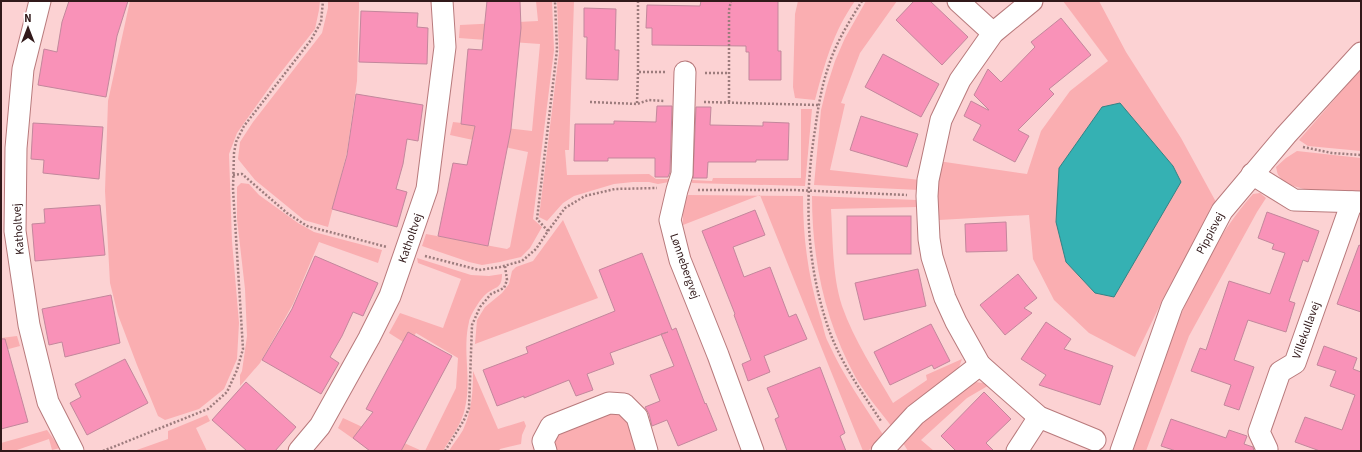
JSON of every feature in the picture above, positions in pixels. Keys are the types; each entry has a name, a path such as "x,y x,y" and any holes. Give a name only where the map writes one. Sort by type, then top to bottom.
{"street":[{"name":"Katholtvej","path":"40,1 23,69 16,148 16,231 29,325 48,402 74,451"},
{"name":"Katholtvej","path":"299,451 320,426 369,338 390,296 427,189 445,47 442,1"},
{"path":"958,1 993,33"},
{"path":"1032,1 993,33 960,80 941,120 931,166 927,196 929,239 937,274 945,298 956,322 980,365 1039,417 1095,440"},
{"name":"Pippisvej","path":"1121,451 1172,306 1222,211 1286,135 1361,53"},
{"name":"Lønnebergvej","path":"685,72 682,174 670,220 676,245 753,451"},
{"name":"Villekullavej","path":"1252,174 1294,200 1356,202 1296,363 1280,372 1259,432 1267,449 1266,451"},
{"path":"887,445 915,415 980,365"},
{"path":"546,451 543,441 551,426 609,403 624,404 637,417 647,451"},
{"path":"1017,451 1039,417"}],"path":[{"path":"104,451 208,409 227,392 237,370 243,349 233,189 234,153 236,142 244,126 311,40 321,22 323,1"},
{"path":"548,231 537,220 557,50 555,1"},
{"path":"637,104 638,1"},
{"path":"729,102 729,10 731,1"},
{"path":"862,1 846,26 828,67 818,105 812,148 809,190 808,216 810,256 817,291 828,327 839,354 859,389 887,445"},
{"path":"638,72 728,73"},
{"path":"1286,135 1298,146 1332,153 1361,155"},
{"path":"233,175 242,174 287,213 307,226 479,270 505,266 522,261 536,249 565,208 585,196 615,189 660,188 677,190 809,190 927,196"},
{"path":"445,451 464,420 468,408 472,325 480,307 491,294 504,288 507,280 505,266"}],"shaded area":[{"path":"130,1 320,1 315,29 274,81 237,133 229,154 232,241 239,323 237,359 224,389 199,409 165,420 158,416 137,365 118,315 110,283 105,191 108,101"},
{"path":"328,1 359,1 357,81 347,152 328,227 304,220 255,180 238,159 240,142 253,122 322,33 328,8"},
{"path":"536,1 552,1 554,50 533,219 542,227 530,248 521,257 482,265 422,246 426,234 507,249 510,247 528,152 450,135 453,122 532,131 540,44 459,38 460,25 538,21"},
{"path":"557,1 574,1 569,150 565,150 567,175 649,174 656,179 669,179 669,182 658,184 649,182 633,182 614,184 574,196 563,203 547,221 539,217 559,53"},
{"path":"798,1 855,1 841,24 830,48 815,100 795,98 793,87 795,14"},
{"path":"866,1 897,1 860,53 841,103 845,104 830,170 920,180 919,190 814,185 821,110 827,86 835,61 845,38"},
{"path":"1063,1 1099,1 1126,52 1181,138 1216,202 1162,301 1135,357 1089,333 1054,300 1033,259 1029,215 939,220 936,197 940,162 1027,174 1041,131 1070,91 1108,61"},
{"path":"1361,69 1361,151 1308,146 1299,140"},
{"path":"801,109 812,109 805,186 692,183 692,180 712,181 713,178 801,178"},
{"path":"1297,151 1361,158 1361,192 1317,191 1294,186 1285,182 1278,175 1276,167"},
{"path":"241,183 249,184 259,195 298,223 314,232 382,250 378,263 319,242 293,304 260,363 240,386 240,375 242,371 247,336 245,289 237,219 237,187"},
{"path":"1260,193 1266,198 1189,336 1146,451 1133,451 1167,350 1180,316 1195,284 1211,253 1230,223 1253,194"},
{"path":"688,195 758,196 683,225 683,205"},
{"path":"760,196 803,196 805,242 809,272 825,336 861,402 884,436 868,451 863,451"},
{"path":"812,196 917,200 917,207 831,209 836,282 842,306 872,368 893,403 927,380 926,375 962,359 958,370 892,427 856,378 845,357 828,313 818,267"},
{"path":"563,220 598,298 475,344 477,320 485,307 502,293 509,284 512,271 516,267 533,261"},
{"path":"417,258 471,275 489,276 502,274 500,285 484,296 471,315 466,343 468,387 464,414 443,451 425,451 456,388 458,358 416,333 408,345 389,333 400,313 443,328 461,279 418,263"},
{"path":"17,336 20,346 1,351 1,338"},
{"path":"473,371 498,429 524,421 526,426 522,435 521,444 500,449 499,451 449,451 466,423 470,408"},
{"path":"975,382 991,384 967,398 921,440 934,451 908,451 903,443 921,421 961,390"},
{"path":"609,409 622,415 628,424 636,451 552,451 554,432"},
{"path":"207,415 210,421 196,428 207,451 134,451 168,439 168,431"},
{"path":"343,418 371,431 373,429 422,451 381,451 362,445 338,428"},
{"path":"47,430 60,448 52,450 49,439 14,451 1,451 1,443"}],"water":[{"path":"1120,103 1173,166 1181,182 1114,297 1095,293 1066,262 1056,222 1059,168 1102,107"}],"building":[{"path":"69,1 128,1 117,36 106,97 38,85 44,49 57,52 62,22"},
{"path":"487,1 520,1 521,28 511,129 488,246 438,236 453,163 467,165 475,126 461,124 468,49 482,50"},
{"path":"701,1 778,1 778,51 781,51 781,80 749,80 749,52 746,52 746,46 652,45 652,28 646,28 647,5 700,6"},
{"path":"914,1 930,1 968,37 942,65 896,20"},
{"path":"584,8 616,9 615,50 619,50 618,80 586,79 587,37 584,37"},
{"path":"361,11 418,13 417,27 428,28 427,64 359,62"},
{"path":"1061,18 1091,55 1049,89 1054,94 1018,130 1029,136 1015,162 973,140 981,125 964,116 971,101 989,110 974,95 988,69 1001,82 1035,47 1031,42"},
{"path":"883,54 939,84 921,117 865,87"},
{"path":"356,94 423,105 418,141 407,139 403,164 396,189 407,192 397,227 332,209 347,155"},
{"path":"657,106 672,106 670,172 668,177 655,177 655,158 608,158 608,161 574,161 575,124 614,124 614,121 656,122"},
{"path":"696,107 711,107 710,125 763,126 763,122 789,123 788,160 708,162 707,178 693,178"},
{"path":"861,116 918,134 907,167 850,150"},
{"path":"33,123 103,127 99,179 43,173 44,160 31,159"},
{"path":"100,205 105,255 35,261 32,224 45,223 44,209"},
{"path":"755,210 765,235 733,247 744,277 770,267 789,317 796,314 807,339 764,356 770,372 748,381 742,364 751,360 734,315 735,314 702,231"},
{"path":"1267,212 1319,231 1308,262 1303,260 1289,301 1295,303 1286,332 1248,320 1234,360 1254,367 1239,410 1224,405 1231,385 1191,371 1200,348 1206,350 1229,281 1270,294 1285,253 1272,249 1274,244 1258,238"},
{"path":"847,216 911,216 911,254 847,254"},
{"path":"1006,222 1007,251 966,252 965,224"},
{"path":"1359,245 1361,246 1361,312 1337,304"},
{"path":"642,253 672,330 676,328 705,404 706,403 717,430 678,446 667,420 652,426 649,414 645,407 660,401 650,375 674,366 661,334 610,353 614,364 587,374 593,390 576,396 569,380 524,398 524,396 497,406 483,370 528,353 526,347 615,311 599,270"},
{"path":"315,256 378,283 363,316 353,312 330,357 339,363 321,394 262,360 292,309"},
{"path":"918,269 926,306 864,320 855,283"},
{"path":"1018,274 1037,298 1024,308 1032,313 1005,335 980,305"},
{"path":"111,295 120,343 65,357 62,342 49,345 42,309"},
{"path":"1046,322 1071,339 1064,349 1113,366 1100,405 1039,385 1046,375 1021,359"},
{"path":"931,324 950,361 934,369 932,365 890,385 874,352"},
{"path":"408,332 452,356 401,451 370,451 353,438 373,412 366,409"},
{"path":"1,339 5,339 28,422 1,429"},
{"path":"1324,346 1357,358 1353,369 1361,372 1361,451 1320,451 1295,442 1305,417 1342,430 1355,395 1330,386 1336,371 1317,365"},
{"path":"125,359 148,403 87,435 70,403 81,397 75,384"},
{"path":"820,367 845,433 840,436 846,451 787,451 775,419 779,417 767,388"},
{"path":"246,382 296,427 275,451 247,451 212,420"},
{"path":"984,392 1011,419 986,443 994,451 956,451 941,436"},
{"path":"1171,419 1226,438 1229,430 1247,436 1244,444 1253,447 1254,451 1176,451 1161,446"}]}
